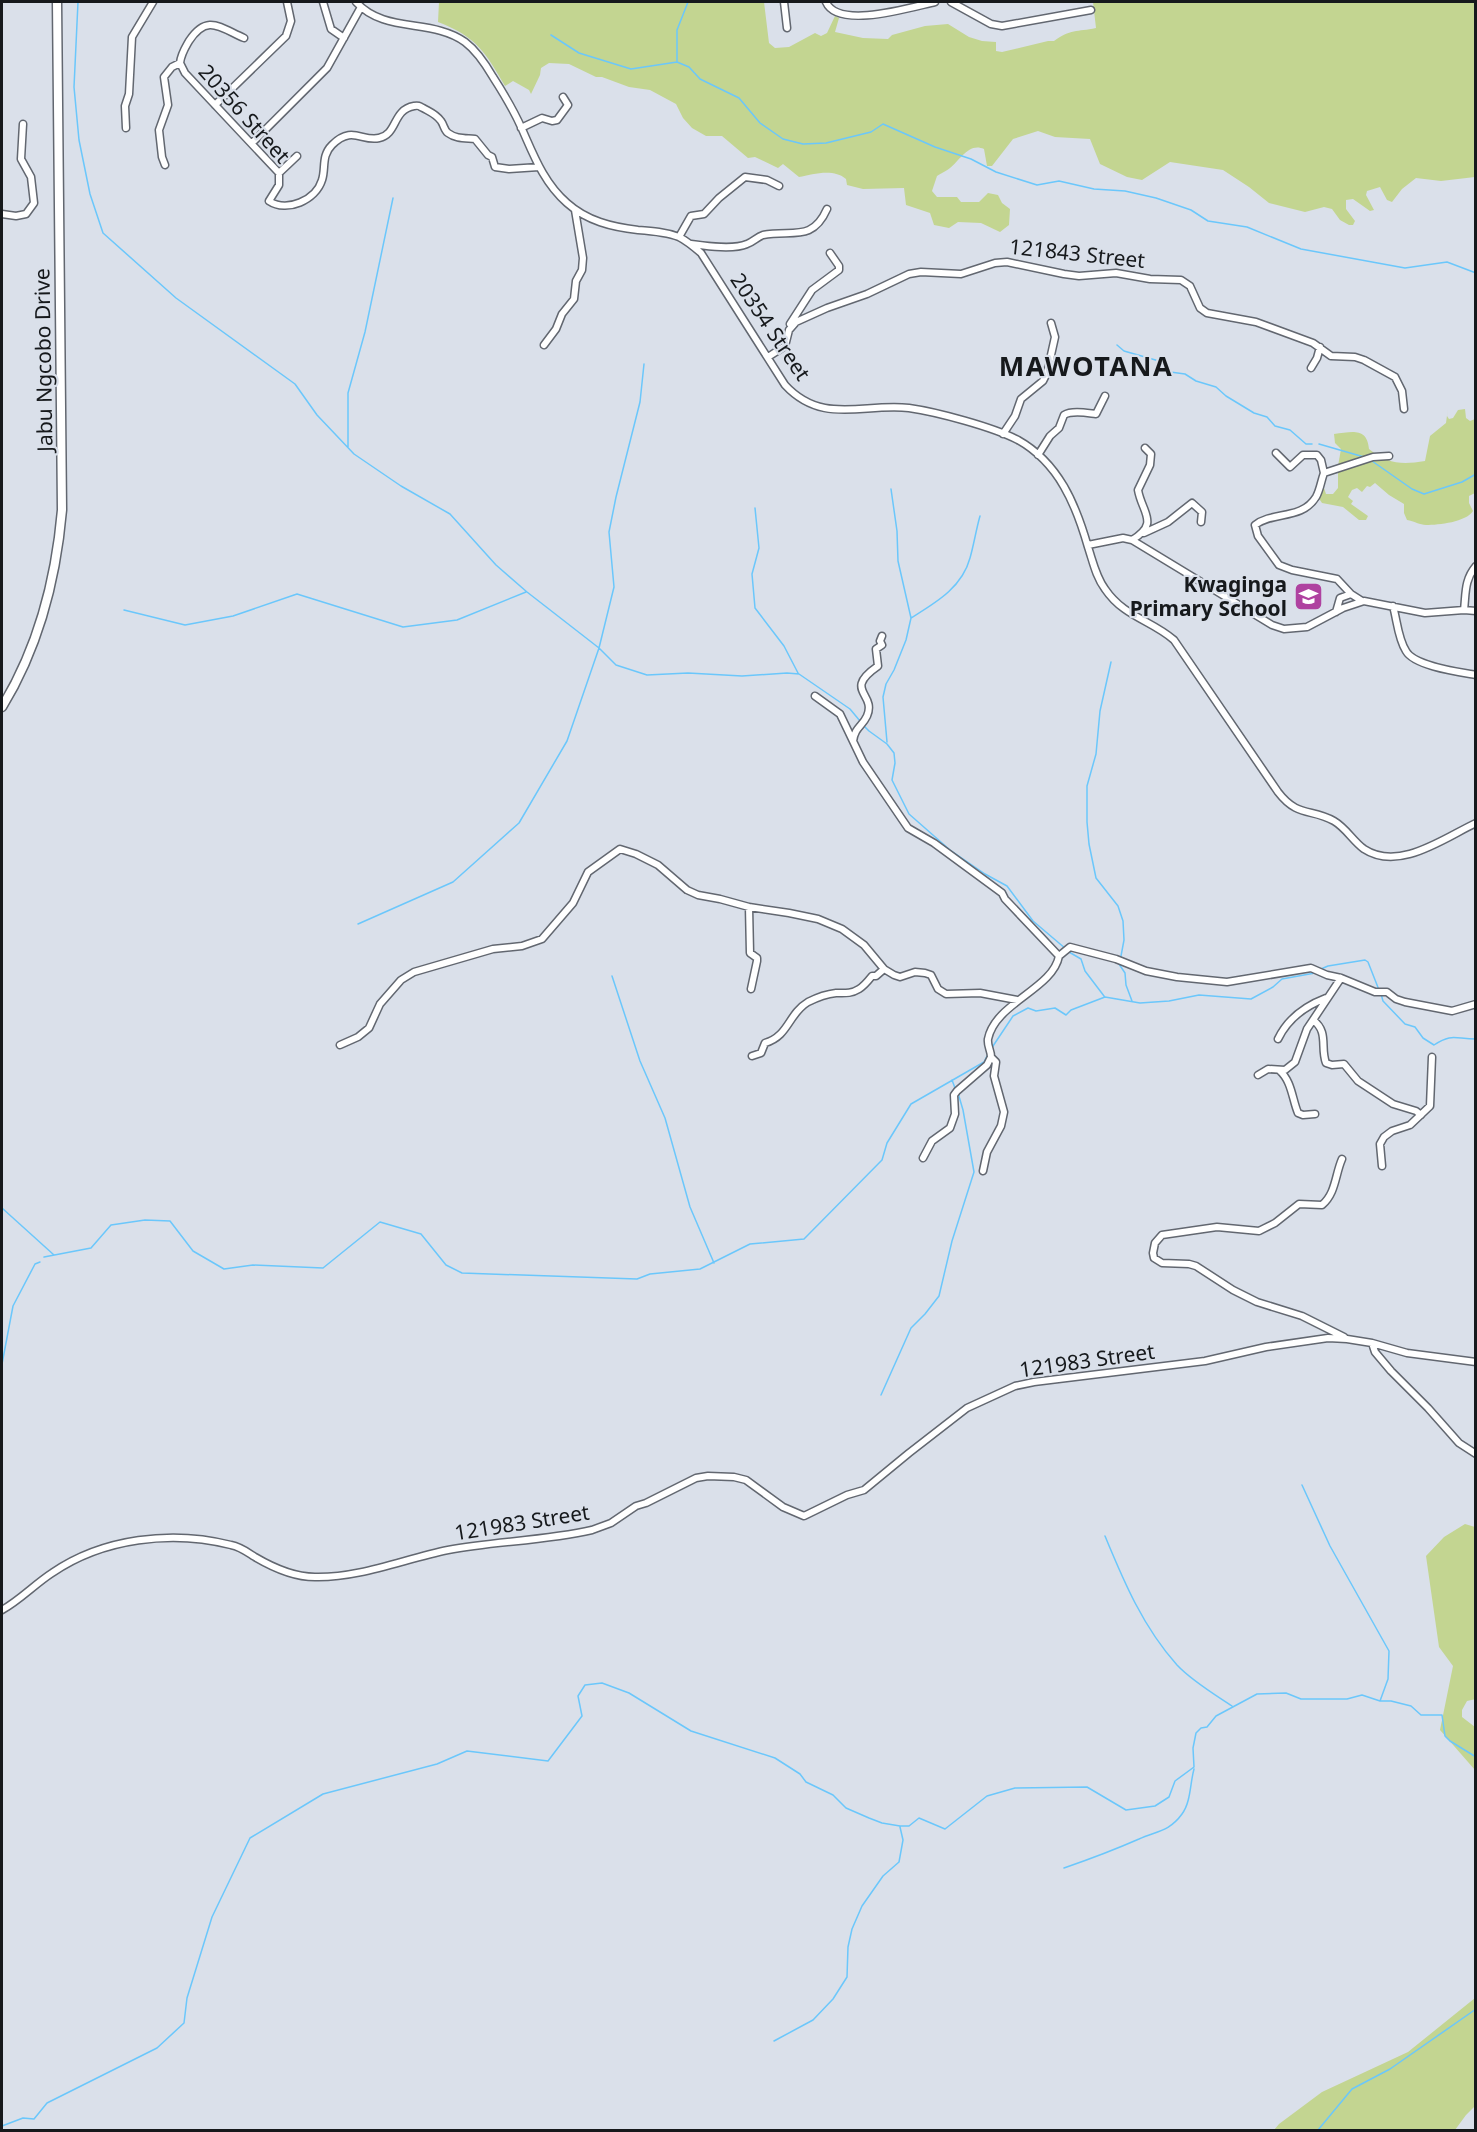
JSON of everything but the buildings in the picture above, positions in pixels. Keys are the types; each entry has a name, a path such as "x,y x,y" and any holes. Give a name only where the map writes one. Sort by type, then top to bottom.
{"main road":[{"name":"Jabu Ngcobo Drive","path":"2,706 30,651 40,625 55,568 62,510 57,2"}],"street":[{"path":"126,129 125,106 129,94 132,37 153,2"},
{"path":"215,105 286,36 291,21 287,2"},
{"path":"323,2 331,29 344,38"},
{"name":"20354 Street","path":"356,2 380,19 444,32 468,44 489,71 521,128 539,167 557,194 575,210 597,221 611,226 679,237 701,253 792,393 807,403 834,410 895,407 918,410 1003,434 1038,454 1056,473 1069,493 1098,578 1108,594 1129,614 1164,632 1177,643 1278,792 1292,806 1336,822 1362,847 1372,853 1385,856 1398,857 1412,854 1476,823"},
{"path":"784,2 787,28"},
{"path":"826,2 834,11 859,15 888,13 935,2"},
{"path":"951,2 991,24 1002,26 1091,10"},
{"path":"252,142 327,68 361,7"},
{"name":"20356 Street","path":"244,38 212,25 203,26 196,30 185,48 180,63 185,73 279,173 279,185 269,201 276,205 290,206 308,199 322,182 324,158 334,143 354,134 376,139 383,137 390,131 402,111 418,105 436,115 449,134 459,138 475,139 492,157 495,167 509,169 539,167"},
{"path":"165,165 159,130 168,105 164,77 168,70 180,63"},
{"path":"521,128 542,118 557,120 568,105 563,97"},
{"path":"2,214 16,216 26,214 34,203 31,177 21,159 23,124"},
{"path":"279,173 297,156"},
{"path":"679,237 691,216 704,214 719,198 746,177 767,180 779,186"},
{"path":"690,244 713,247 742,246 762,235 800,233 816,226 828,209"},
{"path":"544,345 556,329 565,309 574,299 576,281 582,270 583,258 575,210"},
{"path":"790,328 812,290 839,270 839,266 830,253"},
{"name":"121843 Street","path":"768,357 785,346 790,328 796,322 826,308 867,294 909,274 921,272 961,274 1007,262 1079,276 1116,273 1149,279 1181,280 1190,286 1200,308 1207,314 1256,322 1320,346"},
{"path":"1003,434 1015,416 1021,399 1045,378 1055,337 1051,323"},
{"path":"1311,368 1320,346"},
{"path":"1320,346 1331,356 1355,357 1395,377 1402,391 1404,409"},
{"path":"1038,454 1061,425 1064,415 1072,412 1096,414 1105,396"},
{"path":"1140,535 1148,519 1138,490 1151,461 1151,454 1145,448"},
{"path":"1276,453 1290,467 1303,455 1317,455 1321,460 1324,473 1316,498 1305,507 1294,514 1256,523 1255,528 1270,555 1279,565 1292,570 1337,579 1351,594 1362,601 1425,613 1476,611"},
{"path":"1324,473 1373,457 1389,456"},
{"path":"1132,540 1168,522 1192,503 1202,512 1201,522"},
{"path":"1088,545 1123,538 1132,540 1276,627 1292,629 1308,627 1362,601"},
{"path":"1464,610 1466,586 1476,566"},
{"path":"1336,612 1340,598 1351,594"},
{"path":"1393,606 1404,648 1409,656 1437,667 1476,675"},
{"path":"853,742 854,733 868,714 868,702 861,689 861,682 863,677 878,666 876,649 882,645 880,641 882,636"},
{"path":"815,696 836,709 869,773 908,828 934,843 1002,892 1005,899 1064,952 1085,950 1160,975 1220,982 1317,971 1375,992 1387,992 1405,1002 1452,1011 1476,1004"},
{"path":"340,1045 358,1037 369,1028 382,1000 401,980 414,972 493,949 522,946 542,939 573,903 588,872 620,849 658,865 693,893 749,907 818,920 842,929 864,945 884,969 900,977 915,972 928,974 939,988 949,995 980,993 1017,1000"},
{"path":"749,907 750,953 757,961 751,989"},
{"path":"983,1171 987,1152 1001,1126 1004,1112 994,1076 996,1062 990,1052 988,1040 996,1022 1017,1000 1054,971 1064,952"},
{"path":"752,1056 761,1053 765,1043 781,1035 793,1015 802,1006 829,995 857,990 865,985 872,976 876,976 884,969"},
{"path":"1258,1075 1268,1069 1285,1070 1295,1062 1304,1036 1341,978"},
{"path":"1278,1039 1284,1027 1295,1016 1311,1004 1327,998"},
{"path":"1313,1020 1318,1024 1324,1038 1326,1063 1344,1064 1358,1081 1393,1104 1416,1111 1421,1115"},
{"path":"923,1158 932,1142 948,1131 952,1124 955,1114 954,1095 987,1065 990,1052"},
{"path":"1382,1166 1380,1144 1384,1137 1392,1131 1410,1125 1431,1102 1432,1057"},
{"path":"1279,1070 1283,1073 1292,1091 1298,1113 1315,1114"},
{"path":"1342,1159 1335,1173 1332,1194 1322,1205 1299,1204 1275,1224 1259,1231 1218,1227 1162,1235 1155,1243 1153,1253 1154,1258 1161,1263 1186,1263 1196,1266 1233,1290 1257,1302 1302,1316 1347,1339"},
{"name":"121983 Street","path":"2,1610 51,1573 74,1560 105,1548 144,1540 182,1537 232,1545 289,1572 317,1577 384,1567 432,1553 591,1530 611,1523 636,1506 702,1477 746,1480 783,1507 804,1516 864,1490 967,1408 1015,1386 1087,1374 1204,1361 1266,1347 1318,1340 1347,1339 1407,1353 1476,1362"},
{"path":"1372,1343 1375,1352 1391,1371 1459,1443 1476,1454"}],"green space":[{"path":"439,2 764,2 769,43 775,48 789,47 815,33 821,36 827,33 835,16 839,18 835,32 863,38 888,39 892,35 925,26 948,24 969,37 996,42 996,51 1002,52 1054,41 1069,33 1096,28 1093,2 1475,2 1475,177 1441,181 1416,178 1402,189 1392,202 1387,200 1380,187 1367,191 1366,195 1374,210 1370,211 1353,199 1346,200 1346,209 1355,221 1353,225 1349,225 1340,220 1332,209 1324,207 1305,212 1269,203 1223,170 1170,162 1142,180 1127,177 1100,164 1090,139 1055,137 1038,131 1013,139 992,166 987,166 984,149 979,147 969,150 949,169 937,176 932,191 937,197 957,197 961,202 979,202 988,193 998,195 1002,203 1010,209 1009,225 1000,232 981,223 958,222 949,228 934,225 930,213 906,205 904,188 863,189 847,185 846,179 830,173 799,177 783,164 778,168 755,157 748,158 722,136 706,136 692,128 683,118 676,104 650,90 629,87 596,77 569,64 549,63 541,68 531,94 529,90 513,81 505,86 479,47 462,34 438,22"},
{"path":"1448,408 1449,419 1453,418 1458,410 1465,409 1466,418 1470,421 1475,419 1475,493 1469,496 1469,503 1473,511 1470,515 1452,522 1438,524 1424,525 1407,520 1404,504 1375,483 1370,487 1367,486 1362,492 1357,488 1352,490 1348,497 1353,501 1351,504 1368,516 1366,520 1359,520 1343,507 1322,503 1318,497 1323,485 1326,494 1333,494 1338,488 1341,449 1335,443 1334,434 1358,432 1365,437 1369,449 1382,458 1395,462 1425,461 1430,436 1446,423"},
{"path":"1465,1524 1475,1527 1476,1699 1467,1701 1462,1710 1462,1717 1475,1727 1475,1770 1440,1730 1453,1666 1439,1647 1426,1556 1444,1537"},
{"path":"1475,1998 1475,2106 1455,2130 1274,2130 1322,2092 1408,2052"}],"waterway":[{"path":"78,2 74,87 79,140 90,194 103,233 176,298 295,384 317,415 354,454 401,486 450,514 496,565 599,648 616,665 647,675 799,674 850,709 860,721"},
{"path":"677,61 677,30 688,2"},
{"path":"551,35 579,53 631,69 677,62 689,67 700,79 739,98 760,123 783,139 803,144 826,143 871,132 883,124 935,147 971,159 996,172 1037,185 1059,181 1094,189 1125,191 1156,198 1191,210 1208,221 1247,227 1301,249 1405,268 1447,262 1476,273"},
{"path":"348,447 348,393 365,332 393,198"},
{"path":"1117,345 1124,351 1159,361 1158,367 1163,371 1185,374 1196,381 1216,387 1254,413 1267,417 1275,426 1290,430 1306,444 1312,444"},
{"path":"358,924 453,882 519,823 567,741 599,648 614,587 609,532 640,402 644,364"},
{"path":"1319,444 1364,457"},
{"path":"1372,461 1412,489 1424,494 1462,482 1476,474"},
{"path":"887,742 883,697 886,684 906,640 911,618 898,561 897,531 891,489"},
{"path":"755,508 759,548 752,574 755,608 784,646 798,673"},
{"path":"911,618 947,594 961,578 970,558 980,516"},
{"path":"124,610 185,625 233,616 297,594 403,627 457,620 526,592"},
{"path":"1111,662 1100,711 1096,754 1087,786 1087,822 1096,878 1118,906 1123,921 1124,940 1121,956"},
{"path":"863,725 887,744 894,753 892,780 909,814 950,850 1007,886 1033,921 1066,949"},
{"path":"1069,952 1081,959 1085,971 1104,996"},
{"path":"1321,969 1365,960 1368,962 1379,990"},
{"path":"1119,964 1125,973 1126,985 1132,1001"},
{"path":"991,1049 1013,1016 1028,1008 1036,1011 1055,1008 1066,1015 1071,1010 1105,997 1140,1003 1169,1001 1199,995 1251,999 1273,987 1282,979 1315,973"},
{"path":"612,976 640,1061 665,1118 690,1207 714,1263"},
{"path":"1381,994 1383,1001 1405,1024 1415,1027 1423,1038 1434,1045 1450,1038 1476,1039"},
{"path":"44,1257 91,1248 111,1225 145,1220 170,1221 193,1251 224,1269 253,1265 323,1268 380,1222 421,1234 446,1265 462,1273 637,1279 650,1274 700,1269 750,1244 804,1239 882,1160 887,1143 911,1104 984,1062 989,1052"},
{"path":"952,1080 955,1088"},
{"path":"881,1395 911,1328 939,1296 952,1241 974,1172 958,1093"},
{"path":"2,1208 54,1255"},
{"path":"2,1364 13,1306 35,1264 40,1262"},
{"path":"1302,1485 1330,1546 1389,1651 1388,1679 1380,1701"},
{"path":"1105,1536 1135,1604 1165,1650 1189,1676 1232,1706"},
{"path":"2,2126 23,2118 34,2119 47,2103 157,2048 184,2023 187,1998 212,1917 250,1838 323,1794 437,1764 467,1751 548,1761 582,1716 578,1696 585,1685 602,1683 629,1693 691,1731 775,1758 800,1774 806,1782 833,1795 846,1808 882,1823 900,1826 909,1826 919,1818 945,1829 987,1796 1015,1788 1087,1787 1126,1810 1155,1806 1169,1797 1175,1781 1194,1767 1193,1748 1196,1733 1201,1728 1207,1727 1216,1716 1257,1694 1286,1693 1301,1699 1347,1699 1362,1695 1380,1701 1411,1706 1421,1715 1442,1715 1445,1736 1476,1757"},
{"path":"1064,1868 1172,1824 1185,1809 1194,1769"},
{"path":"774,2041 813,2020 833,1999 847,1977 848,1947 852,1929 862,1906 883,1876 899,1862 903,1840 900,1827"},
{"path":"1318,2130 1352,2089 1390,2069 1476,2009"}],"place":[{"name":"Kwaginga Primary School","path":"1308,597"}],"district":[{"name":"MAWOTANA","path":"1086,367"}]}
